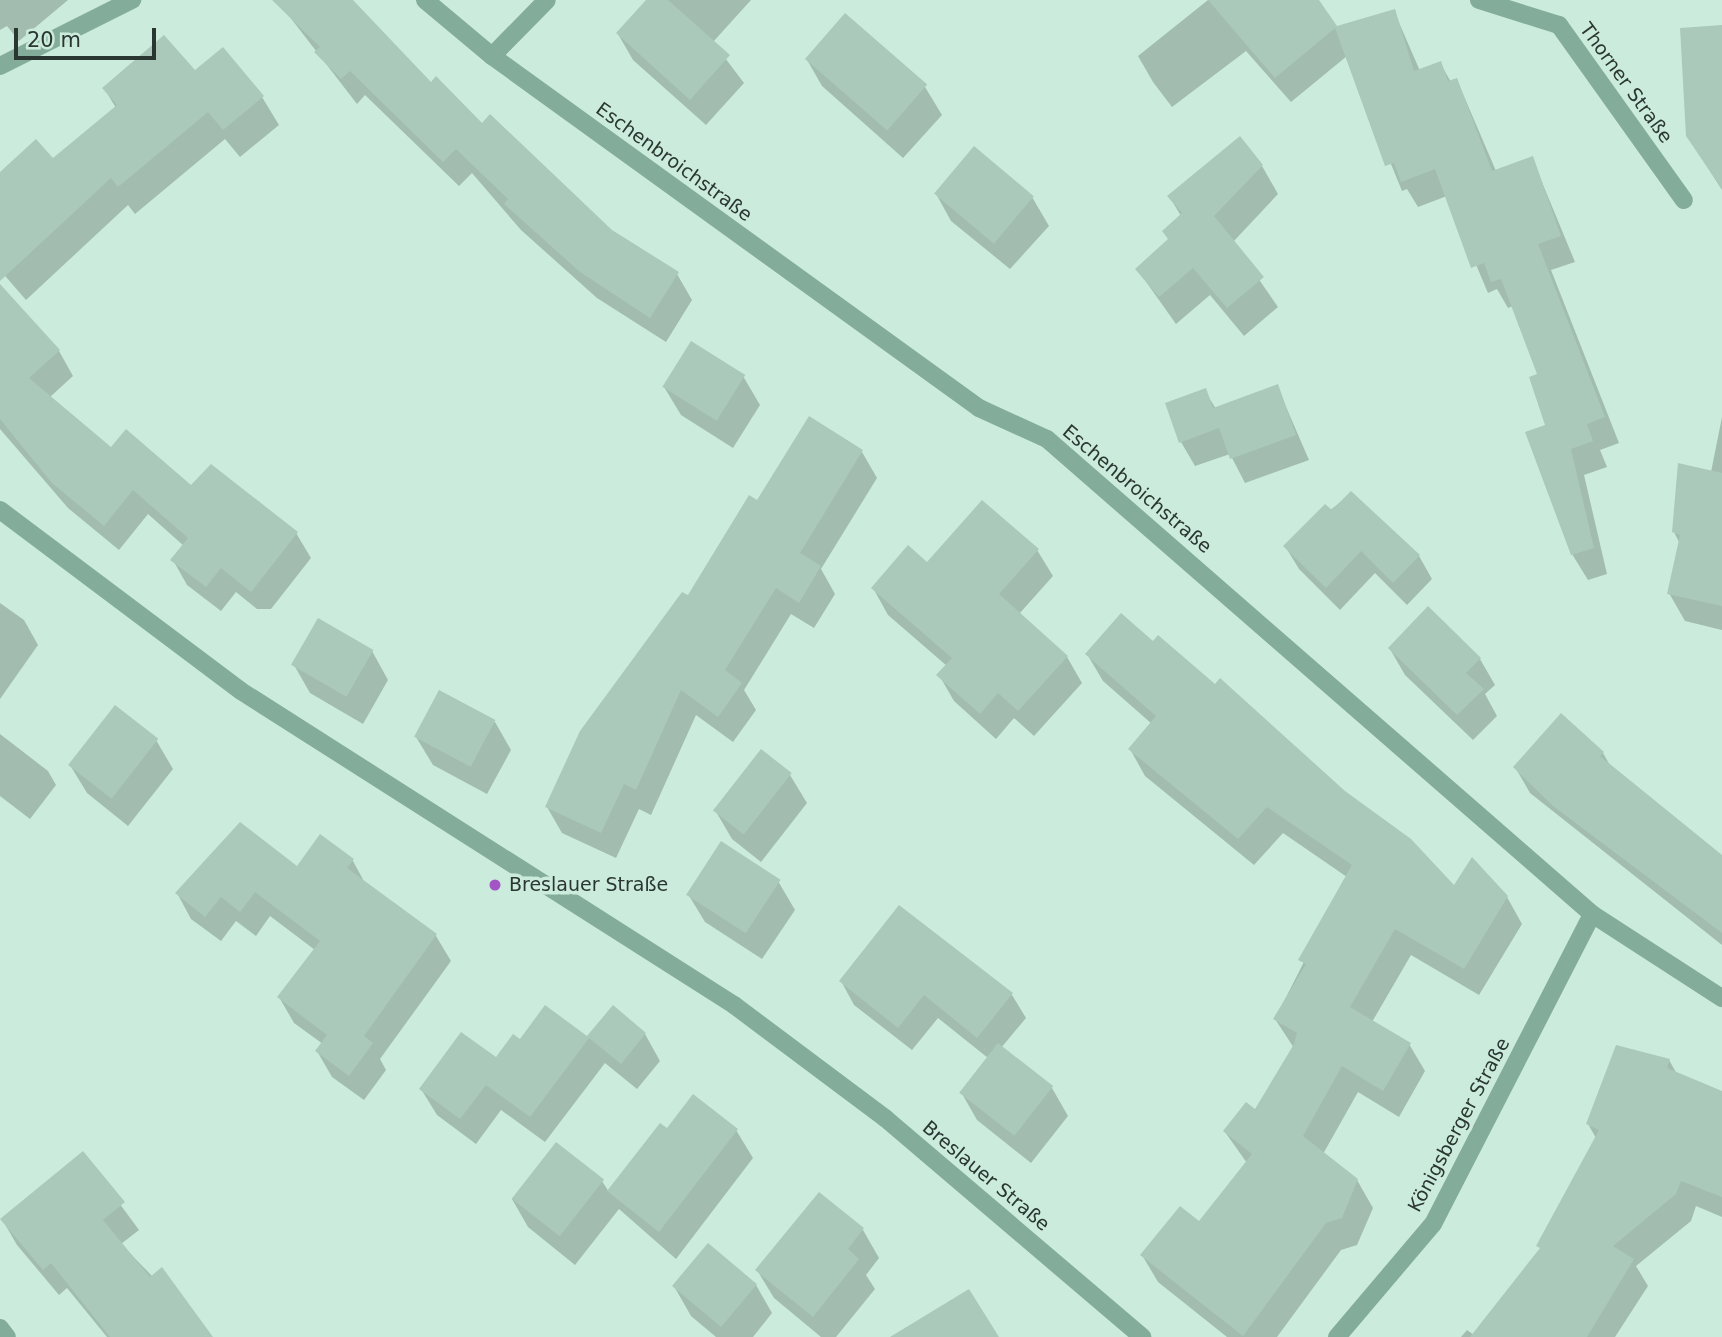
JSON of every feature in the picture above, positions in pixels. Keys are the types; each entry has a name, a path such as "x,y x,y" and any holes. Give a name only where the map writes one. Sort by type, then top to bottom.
{"street":[{"path":"0,66 132,0"},
{"name":"Eschenbroichstraße","path":"425,0 492,56 979,408 1047,439 1592,914 1722,998"},
{"path":"492,56 547,0"},
{"name":"Thorner Straße","path":"1479,0 1559,25 1684,200"},
{"name":"Breslauer Straße","path":"0,510 241,691 734,1005 885,1118 1142,1337"},
{"name":"Königsberger Straße","path":"1338,1337 1433,1224 1592,914"},
{"path":"0,1328 7,1337"}],"building":[{"path":"272,0 353,0 431,82 436,76 482,123 490,114 612,230 679,272 650,318 580,272 504,204 508,199 456,149 443,162 350,71 341,79 314,52 320,47"},
{"path":"646,0 668,0 730,55 690,100 616,33"},
{"path":"1208,0 1319,0 1337,26 1395,9 1414,71 1441,61 1448,81 1457,78 1492,171 1533,156 1561,236 1538,244 1605,417 1587,424 1593,441 1571,449 1594,548 1571,555 1525,432 1545,425 1529,377 1537,374 1501,279 1491,282 1484,263 1471,268 1435,169 1401,182 1394,163 1385,166 1335,28 1275,78"},
{"path":"845,13 927,85 887,131 805,59"},
{"path":"1722,25 1722,189 1686,136 1680,28"},
{"path":"164,35 195,70 223,47 264,96 223,130 208,112 118,187 111,178 0,281 0,172 36,139 53,158 117,105 102,88"},
{"path":"1240,136 1263,165 1214,216 1264,277 1227,308 1193,268 1159,297 1135,269 1168,239 1162,231 1182,213 1167,196"},
{"path":"974,146 1034,196 994,244 934,193"},
{"path":"0,284 60,350 29,378 111,447 126,429 191,485 211,464 298,532 251,592 221,568 206,587 170,560 188,538 133,490 104,526 52,483 0,419"},
{"path":"691,341 745,375 717,421 662,387"},
{"path":"1278,384 1296,435 1230,459 1219,428 1179,443 1165,403 1206,388 1213,408"},
{"path":"809,416 863,450 800,553 821,566 799,603 776,588 725,670 742,683 718,717 681,690 636,790 624,784 601,833 545,807 580,731 682,592 688,595 749,495 757,500"},
{"path":"1678,463 1722,473 1722,606 1667,594 1680,535 1672,532"},
{"path":"1351,491 1420,555 1393,583 1361,551 1326,588 1283,546 1325,504 1332,510"},
{"path":"982,500 1039,549 999,594 1068,656 1018,711 998,693 980,714 936,675 952,658 871,588 908,545 927,562"},
{"path":"1428,606 1481,658 1466,673 1484,689 1457,715 1388,648"},
{"path":"1121,613 1153,641 1158,635 1215,684 1220,678 1345,791 1411,839 1454,885 1472,857 1508,896 1464,969 1395,929 1350,1007 1411,1043 1383,1091 1342,1066 1303,1136 1358,1179 1342,1218 1326,1223 1243,1336 1140,1255 1180,1206 1199,1221 1252,1154 1223,1131 1246,1102 1255,1109 1294,1044 1297,1033 1273,1019 1306,964 1298,960 1352,865 1267,807 1238,839 1128,749 1156,716 1085,654"},
{"path":"318,618 373,650 346,697 291,665"},
{"path":"439,690 496,720 471,767 414,737"},
{"path":"115,705 158,739 112,799 68,765"},
{"path":"1561,713 1604,752 1600,756 1722,855 1722,933 1553,806 1513,767"},
{"path":"761,749 792,773 744,834 713,810"},
{"path":"240,822 297,866 320,834 354,859 347,868 437,934 364,1036 373,1043 349,1076 315,1051 327,1035 277,997 320,941 255,892 240,912 221,897 205,917 175,893"},
{"path":"721,841 781,880 746,933 686,895"},
{"path":"899,905 1013,993 977,1038 924,995 898,1028 839,981"},
{"path":"545,1005 587,1036 613,1005 646,1033 621,1064 589,1038 530,1117 486,1085 460,1119 419,1089 461,1032 496,1057 513,1034 520,1039"},
{"path":"998,1043 1053,1086 1014,1136 959,1093"},
{"path":"1616,1045 1670,1059 1667,1068 1722,1091 1722,1197 1681,1181 1676,1194 1613,1246 1634,1259 1587,1337 1470,1337 1540,1248 1536,1246 1599,1130 1586,1124"},
{"path":"693,1094 738,1129 659,1232 607,1191 660,1123 667,1128"},
{"path":"556,1142 604,1180 560,1236 512,1199"},
{"path":"83,1151 125,1202 103,1220 150,1277 162,1267 213,1337 110,1337 51,1263 43,1270 0,1219"},
{"path":"819,1192 864,1228 848,1249 859,1259 813,1317 755,1270"},
{"path":"708,1243 757,1284 721,1327 672,1286"},
{"path":"969,1289 999,1337 890,1337"}],"place":[{"name":"Breslauer Straße","path":"495,885"}]}
